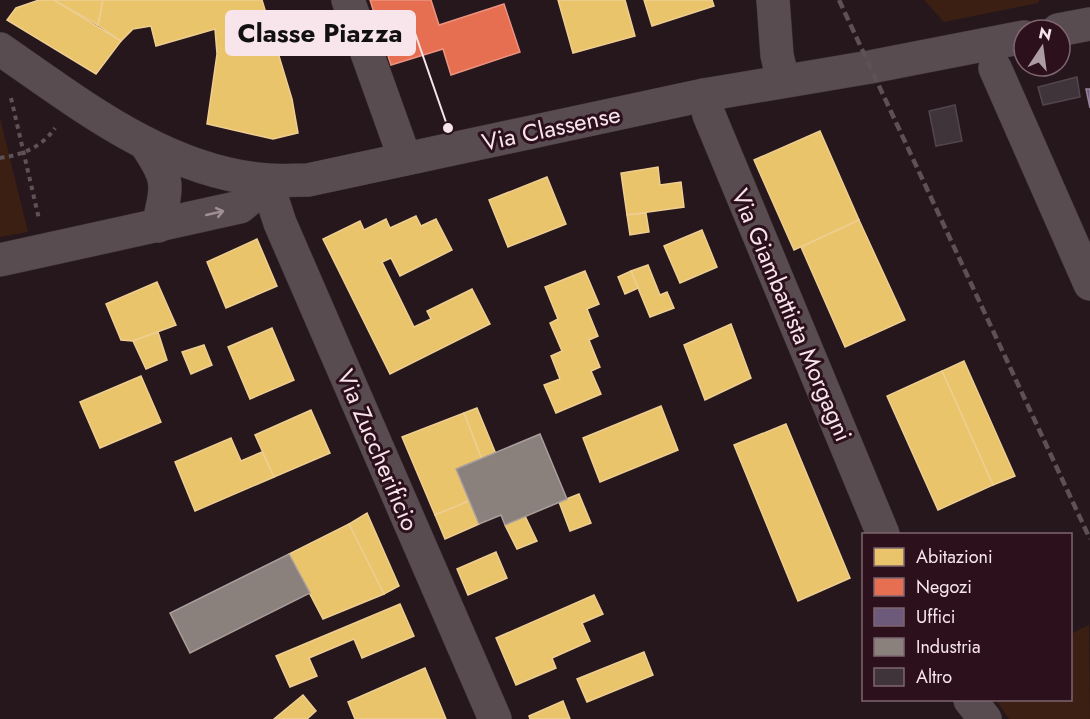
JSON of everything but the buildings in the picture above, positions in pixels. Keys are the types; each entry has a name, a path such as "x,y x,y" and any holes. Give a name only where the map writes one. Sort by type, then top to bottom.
{"street":[{"path":"348,0 405,159"},
{"path":"773,0 777,55 783,81"},
{"path":"1072,27 1090,24"},
{"name":"Via Classense","path":"0,49 75,100 145,143 184,161 226,173 266,180 308,180 704,94 870,67 1012,39"},
{"path":"995,68 1090,284"},
{"name":"Via Giambattista Morgagni","path":"704,94 709,115 883,533"},
{"path":"145,143 164,171 166,188 158,226"},
{"path":"0,260 46,252 240,207 266,180"},
{"name":"Via Zuccherificio","path":"266,180 280,224 495,719"},
{"path":"972,701 985,719"}],"path":[{"path":"0,49 46,252"},
{"path":"0,158 24,154 51,135 57,126"}],"shaded area":[{"path":"924,0 1039,0 1038,3 944,22"},
{"path":"0,118 28,232 0,237"},
{"path":"1089,625 1090,719 1009,719 997,701 1072,701 1072,634"}],"railway":[{"path":"839,0 1090,539"}],"place":[{"name":"Classe Piazza","path":"448,128"}]}
